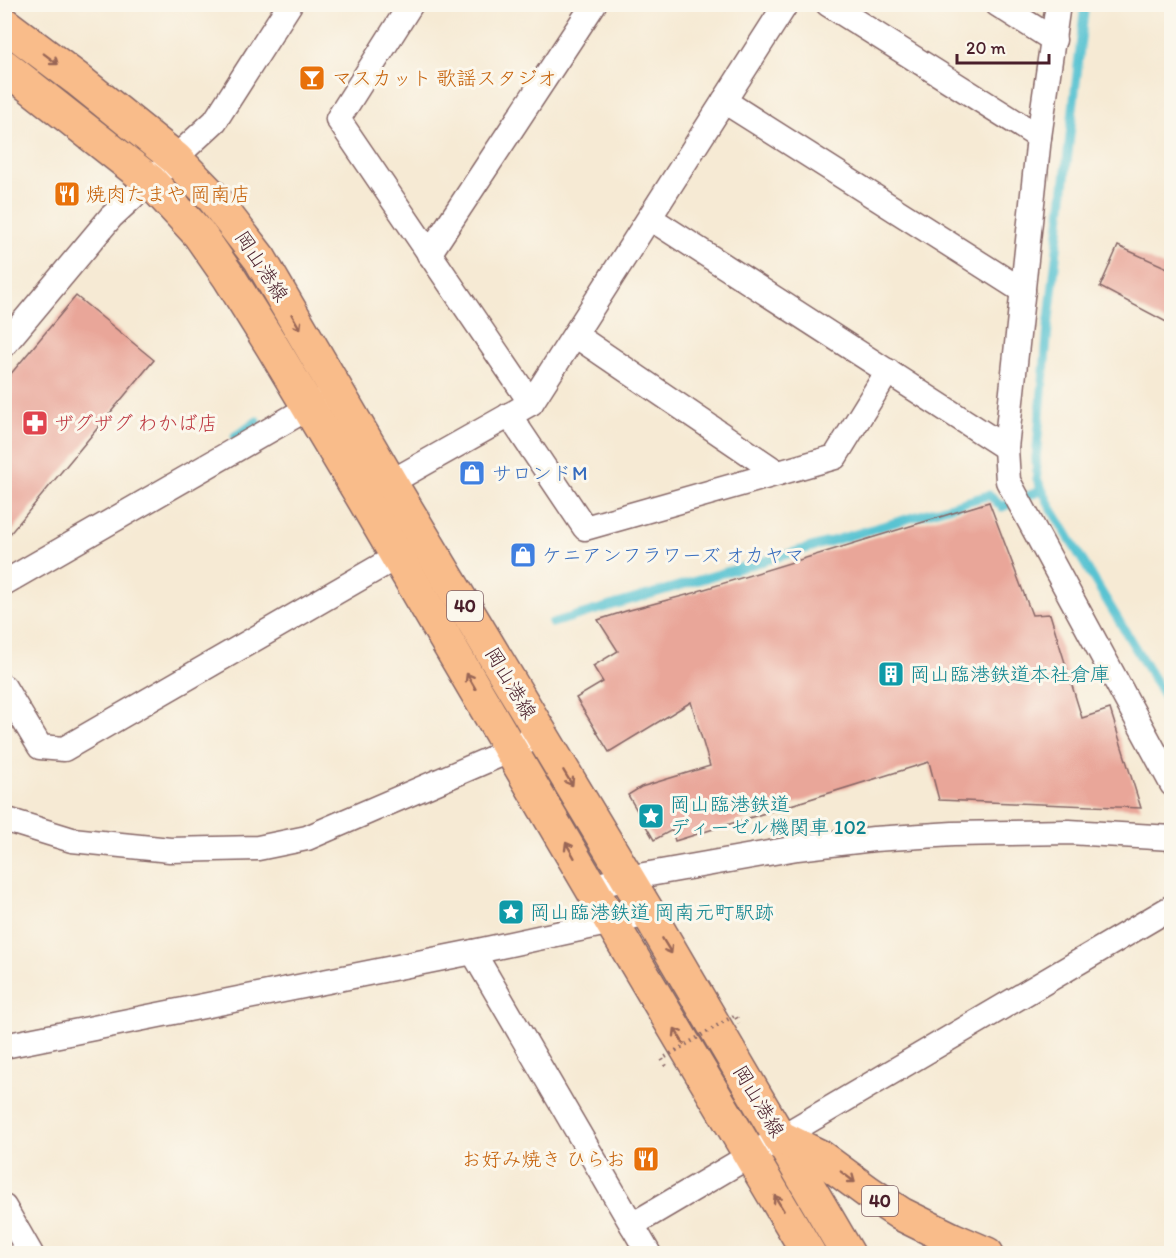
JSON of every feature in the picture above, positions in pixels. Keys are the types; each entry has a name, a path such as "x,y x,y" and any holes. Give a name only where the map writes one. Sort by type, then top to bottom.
{"main road":[{"name":"岡山港線","path":"4,24 175,158 210,194 260,259 848,1254"},
{"name":"岡山港線","path":"4,66 150,181 199,234 223,268 363,498 809,1254"},
{"name":"40","path":"780,1137 819,1156 901,1214 987,1254"}],"street":[{"path":"4,345 111,217 215,121 290,4"},
{"path":"411,4 338,119 531,403"},
{"path":"429,254 594,4"},
{"path":"363,498 531,403 786,4"},
{"path":"828,4 1040,137"},
{"path":"997,4 1054,40"},
{"path":"1058,4 1040,137 1006,448 1008,481 1172,784"},
{"path":"724,101 1023,291"},
{"path":"650,218 1006,448"},
{"path":"574,335 778,473"},
{"path":"509,415 585,528 835,457 888,371"},
{"path":"4,583 337,391"},
{"path":"4,687 40,747 64,749 426,541"},
{"path":"4,819 72,840 170,850 258,848 307,838 511,750 541,734"},
{"path":"591,887 627,878 797,848 874,839 953,834 1070,832 1172,838"},
{"path":"632,1225 1172,907"},
{"path":"4,1046 473,952 649,914"},
{"path":"473,952 649,1254"},
{"path":"4,1207 31,1254"}],"path":[{"path":"666,1066 662,1059 671,1053 735,1016 739,1023"}],"building":[{"path":"1118,246 1172,270 1172,325 1100,287"},
{"path":"76,296 154,360 4,541 4,382"},
{"name":"岡山臨港鉄道本社倉庫","path":"989,502 1032,615 1050,614 1082,718 1110,709 1141,808 939,800 929,762 675,841 672,830 654,840 628,795 641,787 710,766 691,702 609,752 576,698 603,682 593,666 618,651 598,620 698,592"}],"waterway":[{"path":"1085,4 1048,328 1036,458 1037,479 1051,508 1172,709"},
{"path":"235,436 257,421"},
{"path":"552,623 989,495 1002,507 1042,490"}],"place":[{"name":"マスカット 歌謡スタジオ","path":"312,78"},
{"name":"焼肉たまや 岡南店","path":"67,194"},
{"name":"ザグザグ わかば店","path":"35,423"},
{"name":"サロンドM","path":"472,473"},
{"name":"ケニアンフラワーズ オカヤマ","path":"523,555"},
{"name":"岡山臨港鉄道本社倉庫","path":"891,674"},
{"name":"岡山臨港鉄道 ディーゼル機関車 102","path":"651,816"},
{"name":"岡山臨港鉄道 岡南元町駅跡","path":"511,912"},
{"name":"お好み焼き ひらお","path":"646,1159"}]}
